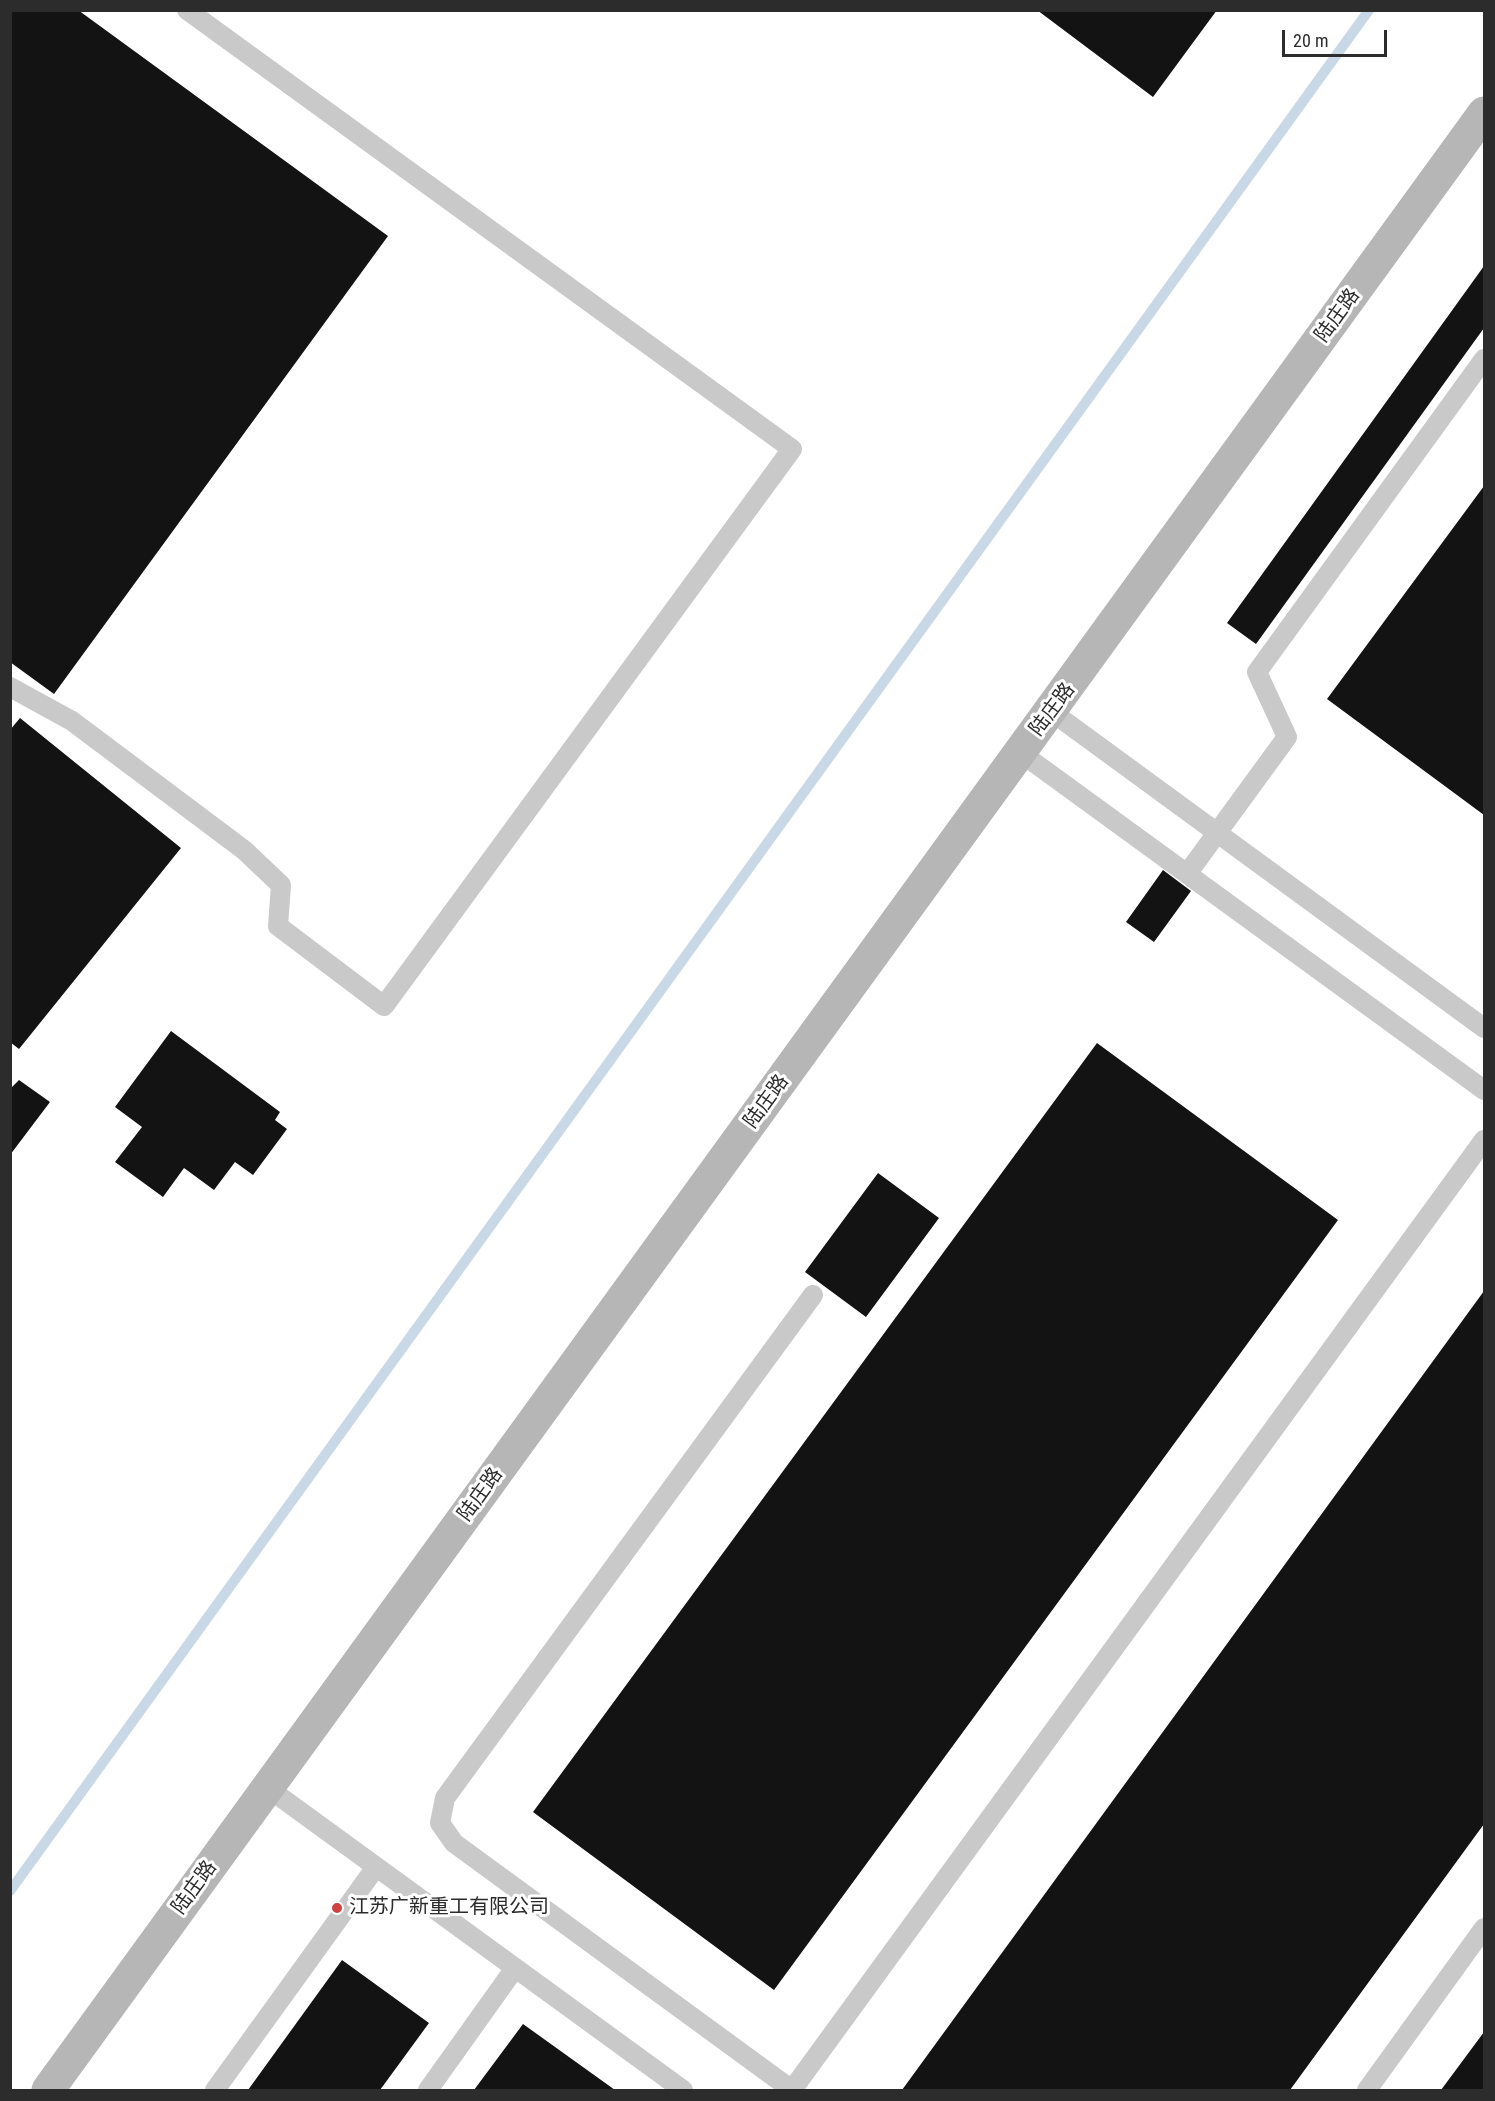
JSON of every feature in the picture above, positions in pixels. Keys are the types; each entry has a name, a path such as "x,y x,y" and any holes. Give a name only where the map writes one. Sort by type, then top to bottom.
{"street":[{"name":"陆庄路","path":"48,2091 1485,113"}],"lane":[{"path":"10,687 72,721 244,850 281,885 278,926 384,1006 792,449 187,10"},
{"path":"1187,874 1287,737 1257,672 1485,359"},
{"path":"1052,712 1485,1028"},
{"path":"1021,753 1485,1090"},
{"path":"813,1295 445,1798 440,1823 461,1848 792,2090 1485,1140"},
{"path":"268,1788 683,2091"},
{"path":"215,2091 376,1867"},
{"path":"1367,2091 1485,1928"},
{"path":"428,2091 515,1968"}],"building":[{"path":"10,10 78,10 388,236 54,694 10,662"},
{"path":"1037,10 1217,10 1153,97"},
{"path":"1484,266 1484,328 1256,644 1227,623"},
{"path":"1484,486 1484,815 1327,699"},
{"path":"20,718 181,848 19,1049 10,1042 10,730"},
{"path":"1163,870 1191,891 1154,942 1126,922"},
{"path":"171,1031 280,1112 275,1120 287,1129 253,1175 235,1162 214,1190 184,1168 163,1197 115,1162 142,1127 115,1107"},
{"path":"1097,1043 1338,1220 774,1990 533,1812"},
{"path":"19,1080 50,1102 10,1155 10,1089"},
{"path":"878,1173 939,1218 866,1317 805,1272"},
{"path":"1484,1291 1484,1824 1290,2090 902,2090"},
{"path":"342,1960 429,2023 380,2090 248,2090"},
{"path":"523,2024 615,2090 474,2090"},
{"path":"1484,2032 1484,2090 1441,2090"}],"waterway":[{"path":"10,1891 1369,10"}],"place":[{"name":"江苏广新重工有限公司","path":"337,1908"}]}
